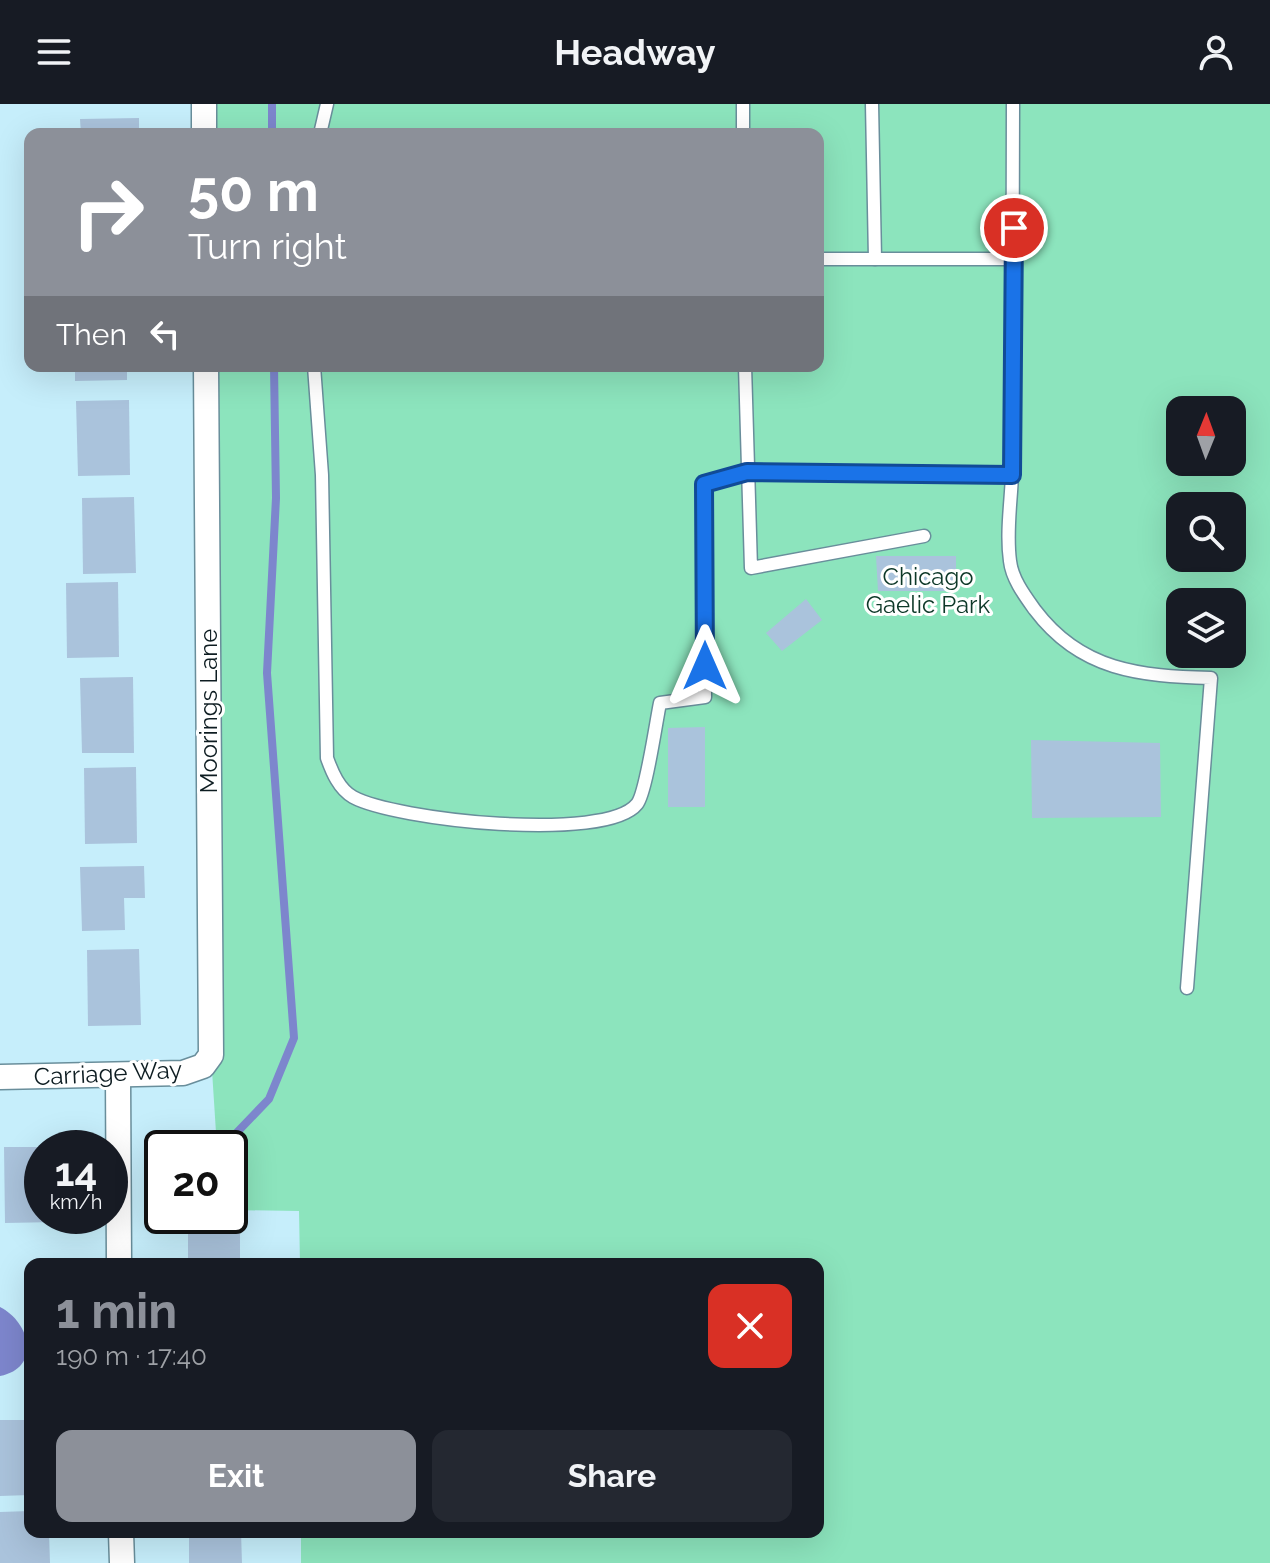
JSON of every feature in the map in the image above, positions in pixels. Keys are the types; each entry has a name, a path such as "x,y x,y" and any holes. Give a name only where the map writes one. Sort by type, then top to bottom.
{"street":[{"path":"204,104 204,128"},
{"name":"Moorings Lane","path":"206,372 211,1055"},
{"name":"Carriage Way","path":"0,1077 183,1073 203,1066 211,1055"},
{"path":"118,1076 119,1258"},
{"path":"121,1538 122,1563"}],"lane":[{"path":"321,128 327,104"},
{"path":"743,104 743,128"},
{"path":"872,104 875,259"},
{"path":"1013,104 1010,563 1022,592 1063,640 1088,659 1151,677 1211,678 1187,988"},
{"path":"824,259 1014,259"},
{"path":"314,372 322,475 327,758 335,780 352,797 401,812 517,825 560,826 603,822 624,815 639,802 660,703 705,697 704,484 747,472 1012,475"},
{"path":"745,372 751,568 924,536"}],"green space":[{"name":"Chicago Gaelic Park","path":"204,104 1270,104 1270,1563 301,1563 301,1538 824,1538 824,1258 300,1258 299,1211 248,1210 248,1130 216,1130 211,1055 206,372 824,372 824,128 204,128"}],"water":[{"path":"0,1307 19,1323 24,1334 24,1360 13,1371 0,1376"}],"building":[{"path":"139,118 139,128 81,128 80,119"},
{"path":"75,372 127,372 127,380 75,381"},
{"path":"129,400 130,475 78,476 76,401"},
{"path":"134,497 136,573 83,574 82,498"},
{"path":"876,556 956,556 956,591 878,591"},
{"path":"118,582 119,657 67,658 66,583"},
{"path":"806,599 822,620 782,651 766,633"},
{"path":"133,677 134,753 82,753 80,678"},
{"path":"705,727 705,807 668,807 668,728"},
{"path":"1031,740 1160,743 1161,817 1032,818"},
{"path":"136,767 137,843 85,844 84,768"},
{"path":"144,866 145,898 124,898 125,930 82,931 80,867"},
{"path":"139,949 141,1025 88,1026 87,950"},
{"path":"4,1147 24,1147 24,1223 5,1223"},
{"path":"188,1234 240,1234 240,1258 188,1258"},
{"path":"0,1420 24,1420 24,1495 0,1496"},
{"path":"24,1511 24,1538 49,1538 50,1563 0,1563 0,1512"},
{"path":"189,1538 241,1538 242,1563 189,1563"}],"waterway":[{"path":"272,104 272,128"},
{"path":"239,1130 269,1099 294,1038 267,673 276,498 274,372"}],"route":[{"path":"705,666 704,484 747,472 1012,475 1014,228"}]}
